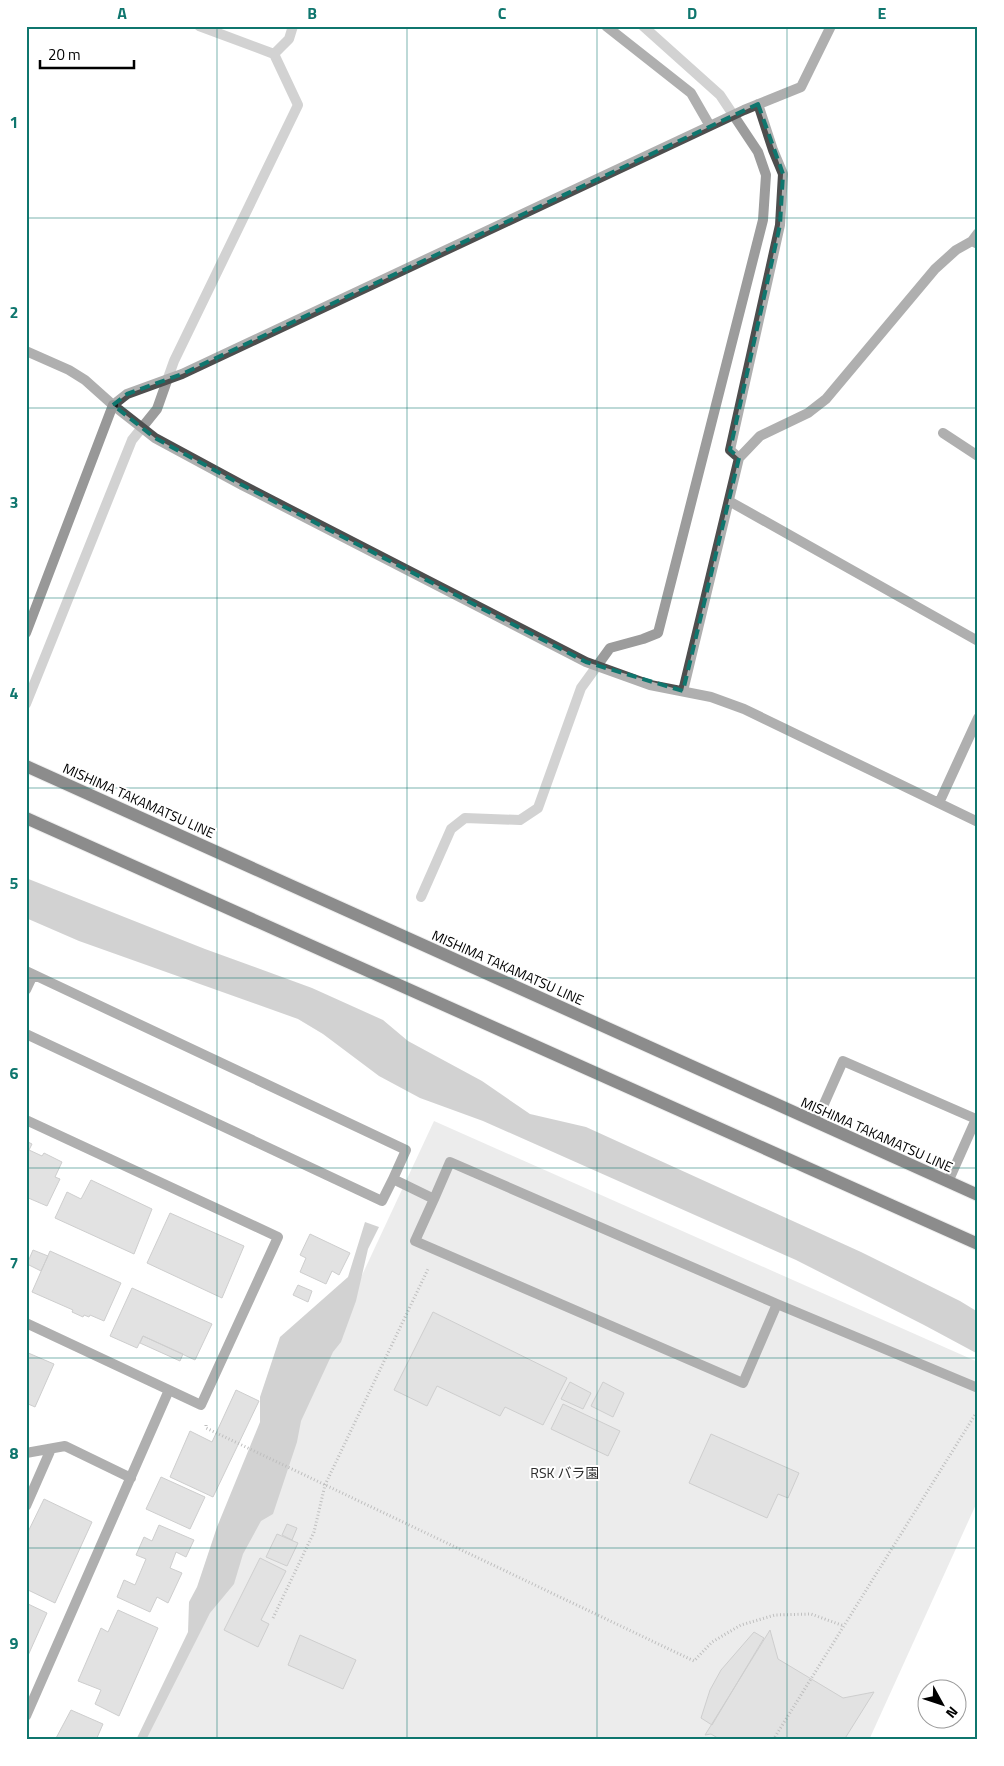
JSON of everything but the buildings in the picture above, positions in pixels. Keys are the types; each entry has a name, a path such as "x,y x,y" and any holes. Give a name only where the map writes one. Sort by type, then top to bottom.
{"main road":[{"name":"MISHIMA TAKAMATSU LINE","path":"26,766 978,1196"},
{"path":"26,818 978,1244"}],"street":[{"path":"606,26 691,92 710,126"},
{"path":"26,633 113,405 127,394 182,374 744,110 801,87 831,26"},
{"path":"739,458 730,450 780,225 783,200 783,174 758,104"},
{"path":"683,691 739,458 760,436 808,413 826,399 935,268 956,250 976,240"},
{"path":"26,351 69,370 85,380 155,438 242,485 586,662 650,685 712,697 744,709 978,822"},
{"path":"943,434 978,456"},
{"path":"729,501 978,641"},
{"path":"939,803 978,718"},
{"path":"26,990 30,973 406,1150 382,1201 26,1034"},
{"path":"816,1122 843,1061 977,1117 948,1182"},
{"path":"26,1120 278,1237 202,1406 26,1323"},
{"path":"778,1304 743,1383 415,1241 450,1162 978,1388"},
{"path":"393,1179 434,1199"},
{"path":"26,1716 169,1390"},
{"path":"26,1453 65,1446 131,1478"},
{"path":"26,1506 51,1449"}],"path":[{"path":"273,1618 314,1532 325,1485 437,1250"},
{"path":"202,1406 206,1428 694,1661 712,1642 741,1625 775,1615 811,1614 844,1626"},
{"path":"774,1740 978,1410"}],"highlighted area":[{"path":"758,104 783,174 780,225 730,450 739,458 683,691 586,662 242,485 155,438 113,405 127,394 182,374"}],"green space":[{"name":"RSK バラ園","path":"434,1121 978,1362 978,1500 869,1740 145,1740"}],"shaded area":[{"path":"26,878 205,949 312,988 383,1020 408,1041 482,1081 530,1114 586,1127 861,1252 960,1301 978,1312 978,1354 796,1260 483,1121 420,1098 379,1076 323,1034 298,1019 79,941 26,918"},
{"path":"365,1222 379,1227 368,1249 356,1301 341,1342 333,1352 301,1421 297,1442 273,1514 261,1521 243,1554 234,1584 210,1613 146,1740 136,1740 188,1632 189,1602 197,1587 217,1527 260,1422 260,1397 280,1337 348,1277"}],"waterway":[{"path":"26,704 132,440 157,409 174,361 298,105 274,54 199,26"},
{"path":"274,54 289,39 293,26"},
{"path":"421,897 451,829 465,818 520,820 538,808 581,688 610,648 658,633 763,220 766,175 758,152 720,95 643,26"}]}
